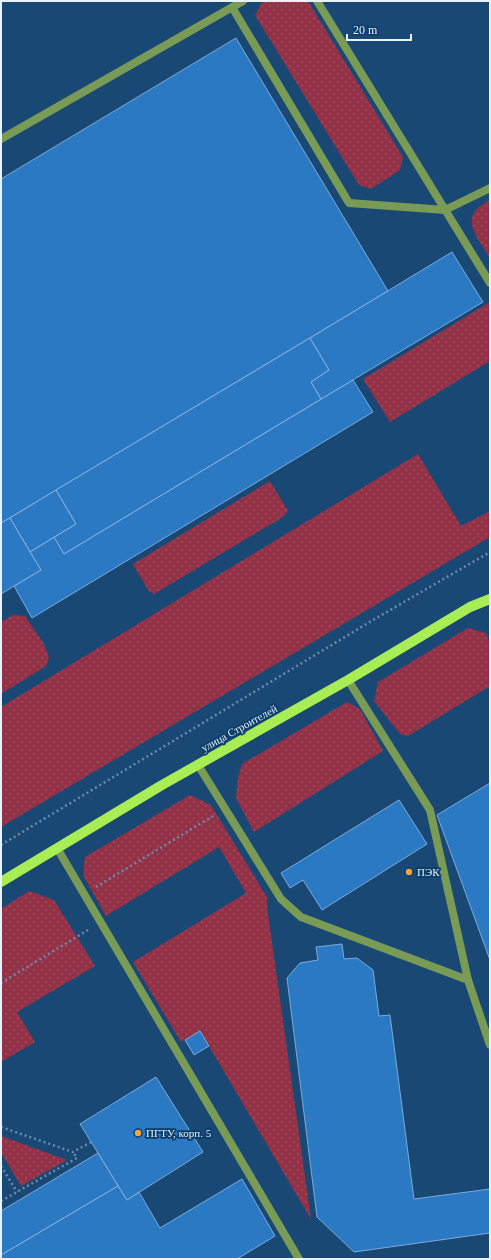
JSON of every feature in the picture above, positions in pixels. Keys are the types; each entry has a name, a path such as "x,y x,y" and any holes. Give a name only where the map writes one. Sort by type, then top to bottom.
{"main road":[{"name":"улица Строителей","path":"1,882 198,765 348,680 470,608 490,599"}],"lane":[{"path":"1,139 244,1"},
{"path":"317,1 490,283"},
{"path":"232,7 349,203 444,210 490,188"},
{"path":"348,680 430,810 468,980 490,1045"},
{"path":"198,765 281,899 301,918 468,980"},
{"path":"56,848 299,1259"}],"path":[{"path":"1,845 373,620 490,552"},
{"path":"84,894 226,809"},
{"path":"1,984 101,923"},
{"path":"1,1127 73,1152 77,1158 1,1201"},
{"path":"73,1152 91,1142"},
{"path":"1,1166 17,1192"}],"shaded area":[{"path":"263,1 308,1 403,157 400,170 371,189 359,185 255,15"},
{"path":"490,200 490,258 474,232 472,219 474,213 479,207"},
{"path":"490,302 490,361 390,422 363,379"},
{"path":"418,454 461,526 490,511 490,537 1,827 1,707"},
{"path":"270,481 288,511 283,517 154,594 148,590 133,564"},
{"path":"13,615 25,616 44,644 49,657 46,666 1,694 1,622"},
{"path":"468,628 486,633 490,642 490,686 408,736 400,734 374,701 378,682"},
{"path":"347,702 360,709 383,751 254,832 236,798 238,778 242,764"},
{"path":"190,795 211,805 267,897 267,907 311,1219 200,1031 181,1042 133,962 246,893 219,847 106,916 83,875 85,857"},
{"path":"29,891 54,900 95,966 17,1012 35,1042 1,1062 1,909"},
{"path":"1,1136 67,1160 21,1186 1,1152"}],"building":[{"path":"236,38 388,291 1,523 1,179"},
{"path":"452,252 483,302 321,399 311,382 329,370 310,338"},
{"path":"310,338 329,370 311,382 321,399 64,554 54,537 76,524 56,490"},
{"path":"353,380 373,412 32,618 14,586 41,570 30,552 54,537 64,554"},
{"path":"56,490 76,524 30,552 10,518"},
{"path":"10,518 41,570 1,594 1,523"},
{"path":"490,783 490,960 437,815"},
{"path":"399,800 427,844 322,910 303,880 290,888 281,873"},
{"path":"342,944 344,959 357,958 373,970 379,1016 390,1015 414,1199 490,1189 490,1233 354,1252 317,1217 287,978 300,963 318,960 316,947"},
{"path":"200,1031 209,1046 194,1055 185,1040"},
{"name":"ПГТУ, корп. 5","path":"156,1077 203,1152 127,1200 80,1124"},
{"path":"98,1153 118,1186 1,1255 1,1211"},
{"path":"242,1179 275,1236 237,1259 1,1259 1,1255 118,1186 127,1200 139,1192 160,1228"}],"place":[{"name":"ПЭК","path":"409,872"},
{"name":"ПГТУ, корп. 5","path":"138,1133"}]}
